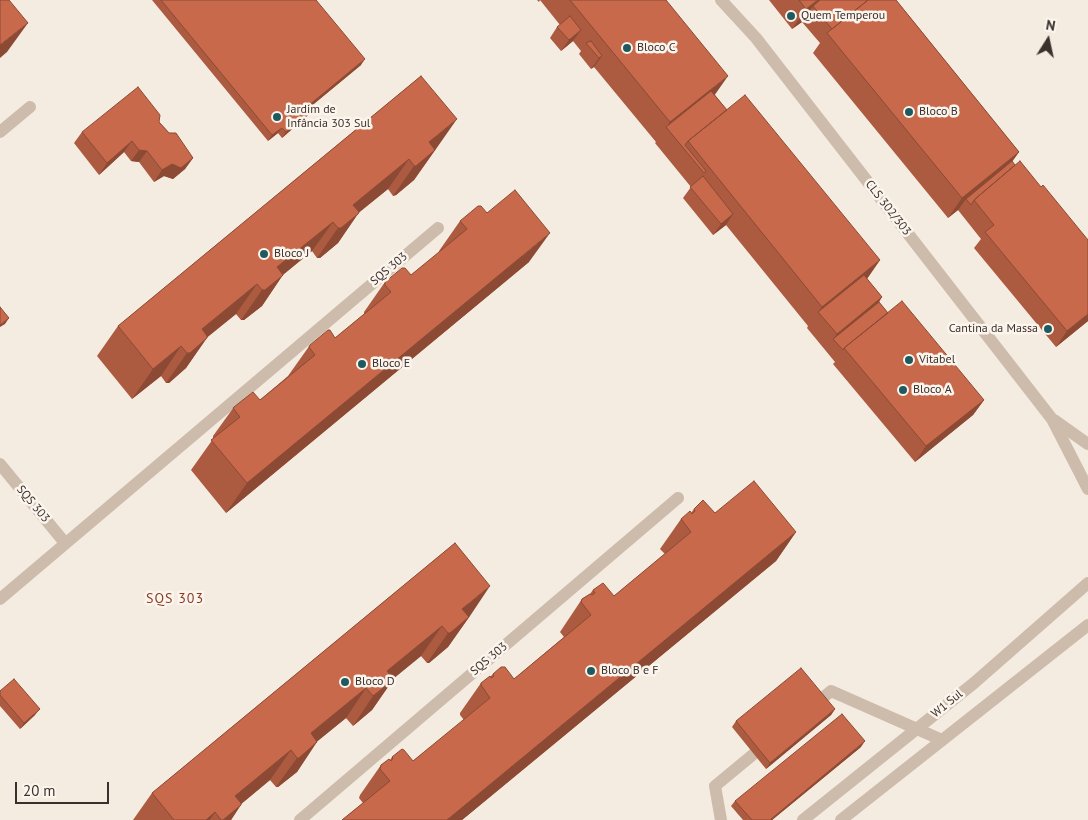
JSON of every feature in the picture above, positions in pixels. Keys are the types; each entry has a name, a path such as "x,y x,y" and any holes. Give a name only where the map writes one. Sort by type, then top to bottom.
{"street":[{"name":"CLS 302/303","path":"721,0 756,38 1052,419 1088,489"},
{"path":"0,132 30,107"},
{"name":"SQS 303","path":"0,598 438,228"},
{"name":"CLS 302/303","path":"1052,419 1088,444"},
{"name":"SQS 303","path":"0,464 65,543"},
{"name":"SQS 303","path":"300,820 678,498"},
{"name":"W1 Sul","path":"803,820 974,683 1088,583"},
{"name":"W1 Sul","path":"841,820 1088,625"},
{"path":"800,716 831,691 942,740"},
{"path":"721,820 715,786 777,735"}],"building":[{"path":"0,0 9,0 28,23 0,45"},
{"name":"Jardim de Infância 303 Sul","path":"161,0 316,0 365,59 308,106 311,111 286,132 282,128 272,135"},
{"name":"Bloco C","path":"570,0 666,0 728,76 670,122"},
{"path":"799,0 818,0 806,9"},
{"path":"820,0 868,0 832,29 813,6"},
{"name":"Bloco B","path":"868,0 896,0 1019,152 962,198 827,33"},
{"path":"570,16 581,30 569,40 557,27"},
{"path":"591,41 602,56 599,58 586,43"},
{"name":"Bloco J","path":"421,76 457,119 429,142 435,150 416,166 409,159 353,205 359,212 358,214 341,228 338,228 333,222 277,267 283,275 265,290 262,290 257,284 202,329 207,338 190,353 187,353 181,346 153,369 118,326"},
{"path":"138,87 160,115 159,122 169,133 176,133 193,158 181,168 172,164 162,170 147,151 139,150 132,141 107,163 82,132"},
{"path":"711,91 727,110 685,145 706,171 704,173 666,127"},
{"path":"745,95 880,260 822,307 688,141"},
{"path":"1012,161 1015,165 974,200 971,205 966,199"},
{"path":"1020,161 1041,187 1043,185 1088,240 1088,314 1067,331 985,232 994,225 974,200"},
{"path":"703,176 733,214 721,224 690,187"},
{"name":"Bloco E","path":"515,190 550,233 247,483 211,440 240,417 233,408 253,392 260,400 315,355 309,347 310,345 328,330 330,330 335,338 391,292 385,285 385,282 402,268 405,268 411,275 467,229 460,221 478,206 481,206 487,213"},
{"path":"864,275 882,297 837,334 818,312"},
{"name":"Bloco A","path":"902,301 984,400 926,446 844,348"},
{"path":"879,302 888,313 843,350 833,339"},
{"path":"0,307 9,318 0,325"},
{"name":"Bloco B e F","path":"754,481 796,532 447,820 342,820 390,781 380,769 381,765 389,759 391,761 392,757 402,749 413,761 490,698 481,683 490,676 491,678 494,676 493,674 501,667 505,667 514,679 591,615 581,602 582,599 595,593 593,590 603,583 614,596 691,532 681,519 690,511 692,514 695,511 694,509 703,500 715,513"},
{"name":"Bloco D","path":"455,543 490,586 462,609 469,617 450,633 442,626 387,671 393,680 373,696 366,688 311,733 317,742 299,758 291,750 235,796 241,805 223,820 215,812 206,820 174,820 152,793"},
{"path":"801,668 835,709 770,763 736,721"},
{"path":"14,679 40,709 24,723 0,695 0,691"},
{"path":"842,714 865,741 770,820 752,820 735,801"}],"place":[{"name":"Quem Temperou","path":"791,16"},
{"name":"Bloco C","path":"627,48"},
{"name":"Bloco B","path":"909,112"},
{"name":"Jardim de Infância 303 Sul","path":"277,117"},
{"name":"Bloco J","path":"264,254"},
{"name":"Cantina da Massa","path":"1048,329"},
{"name":"Vitabel","path":"909,360"},
{"name":"Bloco E","path":"362,364"},
{"name":"Bloco A","path":"903,390"},
{"name":"Bloco B e F","path":"591,671"},
{"name":"Bloco D","path":"345,682"}],"district":[{"name":"SQS 303","path":"175,599"}]}
